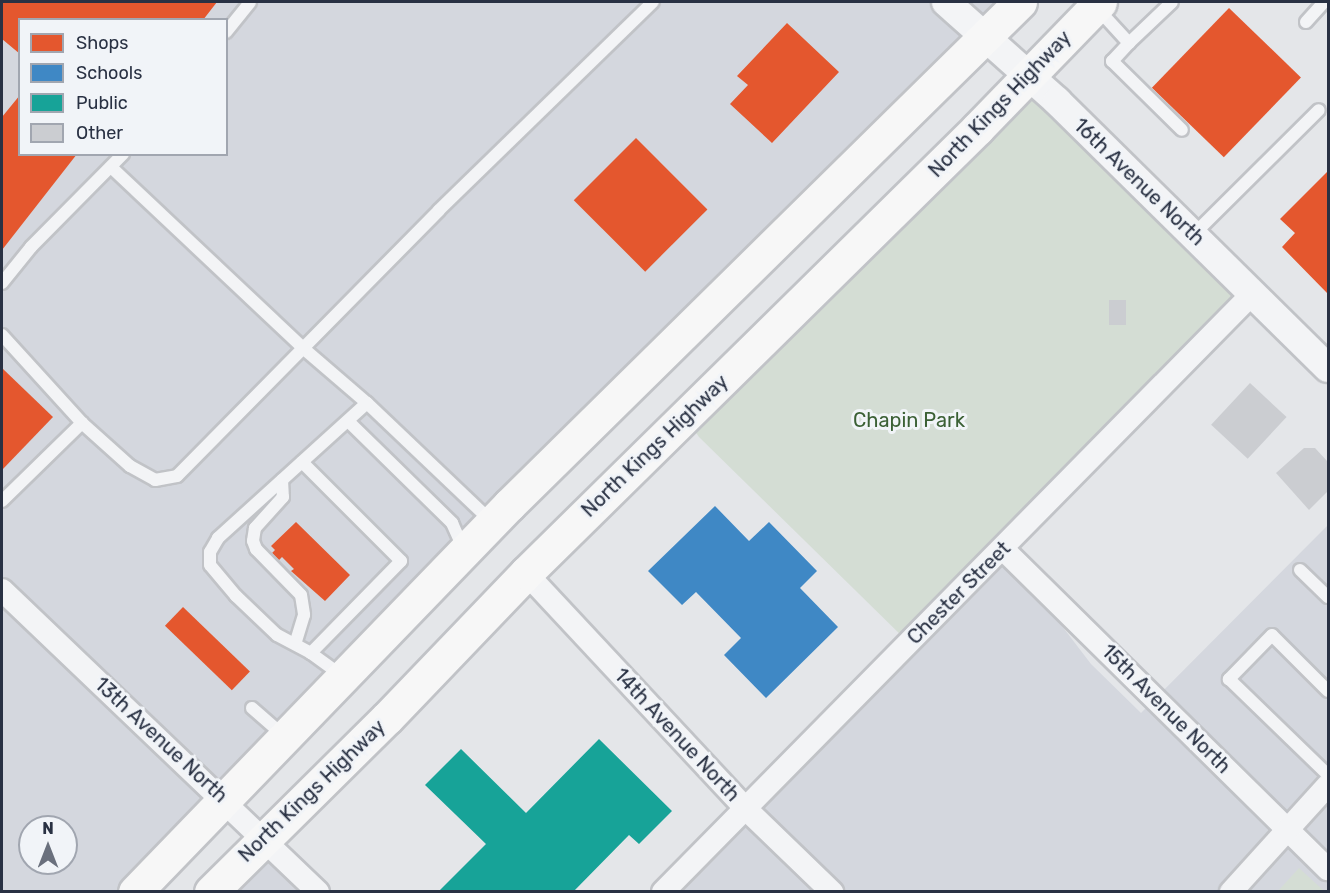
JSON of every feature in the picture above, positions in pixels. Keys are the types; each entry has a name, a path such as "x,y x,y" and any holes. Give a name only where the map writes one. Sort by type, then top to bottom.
{"main road":[{"path":"135,891 492,522 1020,2"},
{"name":"North Kings Highway","path":"211,891 387,718 526,573 831,274 1098,4"}],"street":[{"name":"16th Avenue North","path":"946,2 1028,76 1329,368"},
{"name":"Chester Street","path":"663,891 1004,549 1253,293"},
{"name":"15th Avenue North","path":"1004,549 1329,869"},
{"name":"14th Avenue North","path":"526,573 746,809 832,891"},
{"name":"13th Avenue North","path":"2,590 264,837 318,891"},
{"path":"1231,891 1329,785"}],"lane":[{"path":"228,30 250,2"},
{"path":"2,335 82,423 130,466 155,480 177,476 493,156 653,2"},
{"path":"1172,2 1112,61 1182,130"},
{"path":"1305,22 1324,2"},
{"path":"1098,4 1129,43"},
{"path":"1193,235 1319,110"},
{"path":"2,283 31,247 121,156"},
{"path":"111,167 303,348 368,403 492,522"},
{"path":"341,676 311,653 277,635 236,596 210,565 210,552 218,538 368,403"},
{"path":"348,421 452,523 464,551"},
{"path":"2,501 82,423"},
{"path":"302,462 401,561 311,653"},
{"path":"282,480 283,497 255,528 253,540 256,549 302,595 304,615 295,644"},
{"path":"1300,570 1329,597"},
{"path":"1329,691 1272,635 1229,679 1329,775"},
{"path":"252,708 285,736"}],"shaded area":[{"path":"2,2 1020,2 134,891 2,892"},
{"path":"1328,525 1328,891 661,892 1003,549 1091,664 1141,713"},
{"path":"264,837 318,892 211,892"}],"green space":[{"name":"Chapin Park","path":"1028,76 1253,293 909,643 699,437 685,417"},
{"path":"1299,868 1324,891 1278,891"}],"building: Shops":[{"path":"2,2 217,2 205,18 18,18 18,52 2,39"},
{"path":"1229,8 1301,77 1224,157 1152,88"},
{"path":"787,23 839,72 772,143 730,104 748,85 737,76"},
{"path":"18,97 18,156 75,156 2,250 2,117"},
{"path":"636,138 707,209 645,272 574,200"},
{"path":"1328,171 1328,294 1282,247 1295,233 1280,219"},
{"path":"2,368 53,417 2,470"},
{"path":"296,522 350,575 325,601 291,571 294,569 282,557 279,560 272,553 275,550 271,546"},
{"path":"183,607 250,672 232,690 165,626"}],"building: Schools":[{"path":"715,506 749,541 769,522 817,571 800,588 838,627 766,698 724,655 741,638 696,592 682,605 648,571"}],"building: Public":[{"path":"599,739 672,811 639,844 629,835 573,892 438,892 486,844 425,785 461,749 526,813"}],"building: Other":[{"path":"1109,300 1126,300 1126,325 1109,325"},
{"path":"1250,383 1287,417 1248,459 1211,425"},
{"path":"1304,448 1315,448 1328,462 1328,491 1309,510 1276,473"}]}
